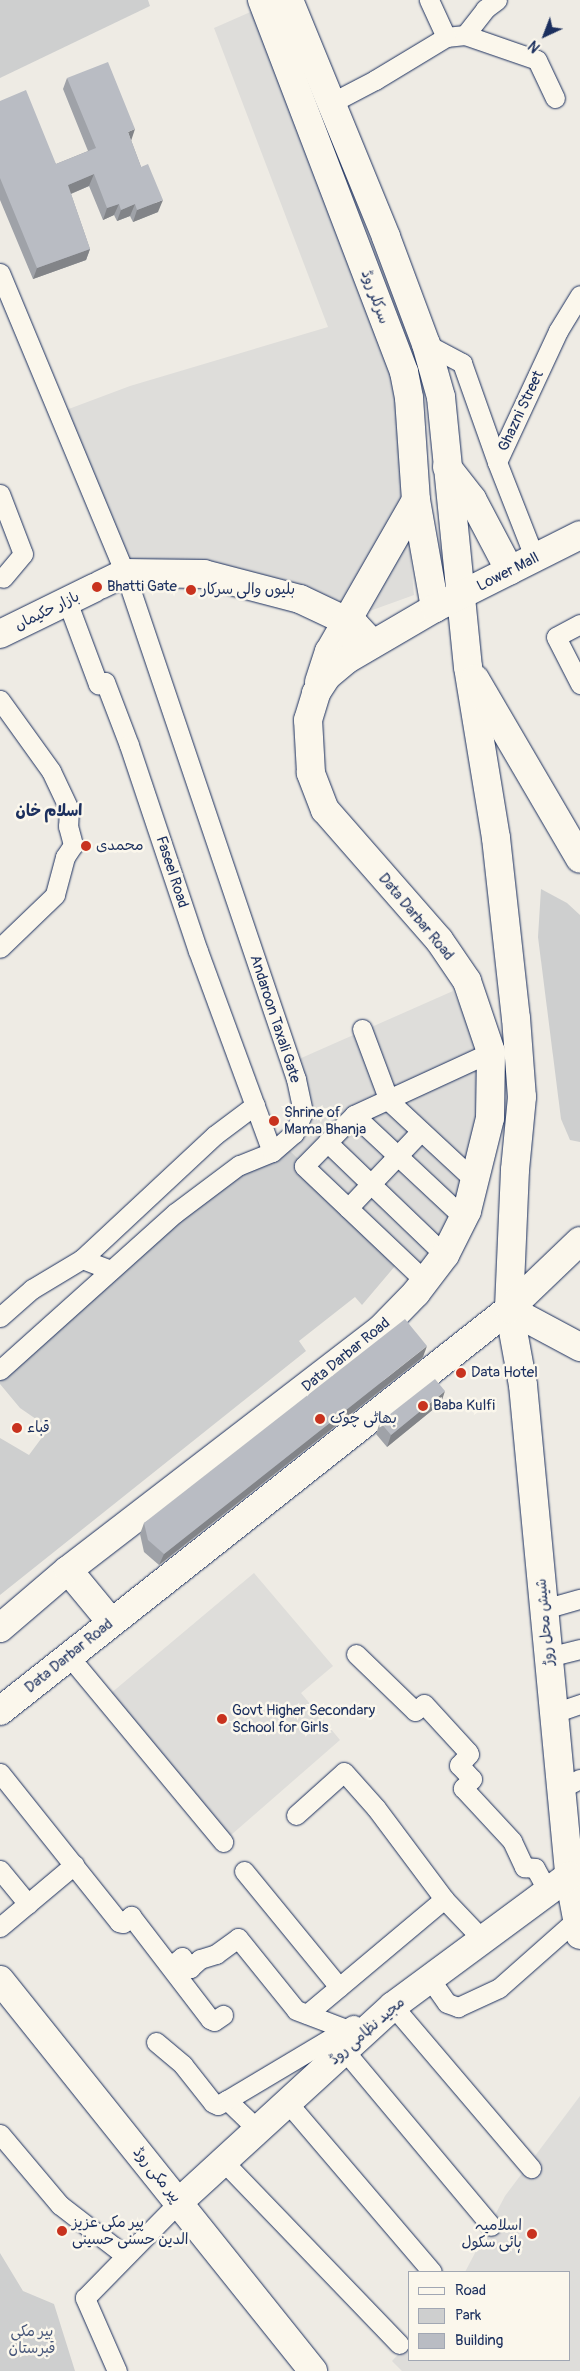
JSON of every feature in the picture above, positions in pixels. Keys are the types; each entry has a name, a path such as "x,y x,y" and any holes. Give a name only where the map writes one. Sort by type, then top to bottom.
{"main road":[{"name":"سرکلر روڈ","path":"262,0 404,372 410,398 416,500 435,608"},
{"name":"سرکلر روڈ","path":"289,0 426,344 441,397 451,520 463,594 468,667"},
{"path":"447,467 472,499 510,571"},
{"path":"316,693 328,652 416,500"},
{"name":"Lower Mall","path":"435,608 580,535"},
{"path":"125,573 204,574 282,593 346,620 360,628 372,642"},
{"name":"بازار حکیماں","path":"0,634 125,573"},
{"name":"Data Darbar Road","path":"0,1628 68,1570 380,1330 425,1281 445,1255 464,1218 490,1118 491,1052 478,1008 458,967 439,940 325,810 311,773 308,752 308,720 316,693 336,667 372,642 435,608"},
{"path":"468,667 580,859"},
{"name":"شیش محل روڑ","path":"468,667 496,838 514,994 522,1097 514,1180 509,1309 523,1385 554,1713 570,1784 558,1884 578,1927"},
{"name":"Data Darbar Road","path":"0,1711 68,1655 509,1309 580,1241"},
{"path":"509,1309 580,1347"},
{"path":"68,1570 111,1622"},
{"name":"مجید نظامی روڈ","path":"179,2202 287,2102 352,2037 558,1884"},
{"name":"پیر مکی روڈ","path":"0,1980 314,2371"}],"street":[{"path":"429,0 446,37"},
{"path":"465,35 485,9 497,0"},
{"path":"331,102 375,80 446,37 465,35 538,60 555,98"},
{"name":"Andaroon Taxali Gate","path":"0,273 125,573 296,1079 303,1112 294,1133 272,1152 239,1165 175,1213 0,1370"},
{"name":"Ghazni Street","path":"535,559 497,462 558,331 580,295"},
{"path":"426,344 462,363 497,462"},
{"path":"0,494 23,554 3,578"},
{"name":"Faseel Road","path":"67,601 98,684 105,682 129,745 198,951 272,1152"},
{"path":"580,624 556,637 580,684"},
{"path":"0,700 52,772 69,809 68,826 73,845 66,857 54,896 0,948"},
{"path":"362,1029 389,1101 475,1181"},
{"path":"425,1281 304,1166 354,1115 389,1101 491,1052"},
{"path":"0,1317 32,1289 82,1259 215,1135 255,1105"},
{"path":"354,1115 464,1218"},
{"path":"348,1208 421,1130"},
{"path":"327,1142 445,1255"},
{"path":"82,1259 111,1270"},
{"path":"544,1609 580,1599"},
{"path":"548,1657 580,1649"},
{"path":"356,1654 415,1711 424,1704 468,1752 469,1754 459,1765 472,1779 463,1788 512,1842 524,1867 535,1868 558,1884"},
{"path":"68,1655 223,1842"},
{"path":"554,1713 580,1704"},
{"path":"296,1815 344,1772 376,1808 444,1899 484,1940"},
{"path":"0,1773 119,1922 123,1923 131,1916 210,2019 214,2021 223,2015"},
{"path":"0,1927 74,1865"},
{"path":"0,1870 28,1904"},
{"path":"244,1871 339,1987"},
{"path":"307,2014 444,1899"},
{"path":"430,1979 447,2003 458,2007 499,1988 578,1927"},
{"path":"171,1966 182,1957 190,1968 200,1958 216,1954 238,1938 294,2008 352,2037 492,2226"},
{"path":"393,2006 532,2168"},
{"path":"156,2042 183,2065 213,2103 218,2105 352,2037"},
{"path":"227,2100 257,2129"},
{"path":"287,2102 431,2271"},
{"path":"3,2141 60,2205 126,2256"},
{"path":"223,2161 399,2344"},
{"path":"117,2371 85,2298 179,2202"}],"shaded area":[{"path":"255,10 395,385 414,595 367,612 309,589 125,573 58,413 130,386 328,327 214,28"},
{"path":"453,991 466,1019 484,1078 478,1169 425,1281 282,1143 302,1106 290,1063"},
{"name":"Govt Higher Secondary School for Girls","path":"254,1573 333,1666 301,1693 340,1740 223,1842 104,1699"},
{"name":"اسلامیہ ہائی سکول","path":"580,2096 580,2371 402,2371 392,2361 408,2344 408,2361 570,2361 570,2271 466,2271 505,2196"}],"green space":[{"path":"0,0 148,0 150,6 0,78"},
{"path":"541,889 567,903 580,915 580,1142 570,1140 561,1119 538,937"},
{"path":"282,1143 401,1259 362,1305 355,1297 299,1341 306,1351 0,1595 0,1438 29,1455 49,1428 20,1408 0,1384 0,1370 175,1213"},
{"name":"پیر مکی قبرستان","path":"0,2253 23,2291 54,2304 75,2371 0,2371"}],"building":[{"path":"108,62 135,129 128,132 141,167 148,164 163,200 137,210 135,204 121,210 119,204 107,208 94,174 68,185 90,249 37,268 0,178 0,101 26,90 56,164 96,148 67,78"},
{"path":"405,1319 427,1346 164,1554 148,1540 144,1523"},
{"path":"435,1379 445,1391 391,1435 380,1422"}],"place":[{"name":"Bhatti Gate","path":"97,587"},
{"name":"بلیوں والی سرکار","path":"191,590"},
{"name":"محمدی","path":"86,846"},
{"name":"Shrine of Mama Bhanja","path":"274,1121"},
{"name":"Data Hotel","path":"461,1373"},
{"name":"Baba Kulfi","path":"423,1406"},
{"name":"بھاٹی چوک","path":"320,1419"},
{"name":"قباء","path":"17,1428"},
{"name":"Govt Higher Secondary School for Girls","path":"222,1719"},
{"name":"پیر مکی عزیز الدین حسنی حسینی","path":"62,2231"},
{"name":"اسلامیہ ہائی سکول","path":"532,2234"}],"district":[{"name":"اسلام خان","path":"49,811"}]}
